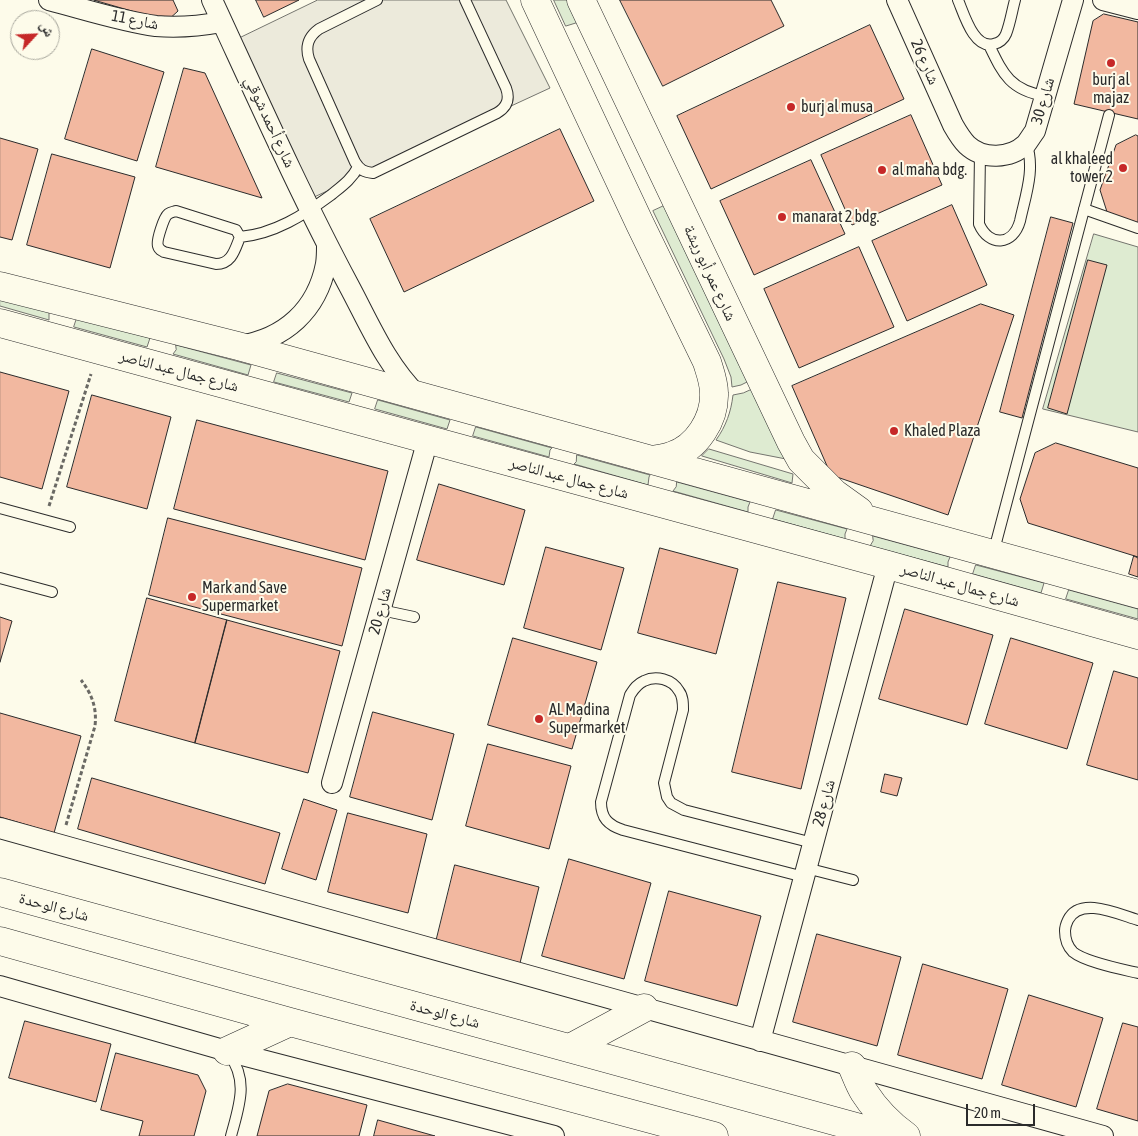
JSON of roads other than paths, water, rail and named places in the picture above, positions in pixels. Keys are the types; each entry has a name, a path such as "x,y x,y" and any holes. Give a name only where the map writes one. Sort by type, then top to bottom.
{"main road":[{"path":"535,0 707,362 712,378 714,393 712,409 707,424 698,437 686,449 671,456 652,460"},
{"name":"شارع عمر أبو ريشة","path":"582,0 790,442 801,460 834,494 872,520"},
{"path":"564,63 574,65 588,76 594,84 629,166 634,173 648,179 664,174"},
{"path":"0,286 238,346 1138,594"},
{"name":"شارع جمال عبد الناصر","path":"0,323 1138,635"},
{"name":"شارع الوحدة","path":"0,892 889,1136"},
{"path":"0,942 290,1022 664,1129 714,1136"},
{"path":"570,1048 644,1008"},
{"path":"227,1051 290,1022"},
{"path":"852,1066 863,1090 878,1110 895,1128 906,1136"}],"street":[{"name":"شارع 11","path":"49,0 136,23 158,26 200,26 222,22"},
{"name":"شارع أحمد شوقي","path":"212,0 327,245 386,356 401,378 418,396"},
{"name":"شارع 26","path":"897,0 954,125 968,146 980,153"},
{"name":"شارع 30","path":"980,153 1004,156 1016,151 1026,143 1035,131 1073,0"},
{"path":"1103,0 1138,9"},
{"name":"شارع أحمد شوقي","path":"238,346 253,344 281,332 305,311 315,296 322,280 327,262 327,245"},
{"name":"شارع 20","path":"332,783 428,439"},
{"name":"شارع 28","path":"760,1040 888,565"},
{"path":"0,828 1103,1136"},
{"path":"0,986 227,1051 554,1136"}],"lane":[{"path":"378,0 319,28 309,38 307,46 309,60 358,167 373,173 502,110 506,105 508,100 506,88 465,0"},
{"path":"958,0 977,40 989,45 1001,41 1005,36 1015,0"},
{"path":"989,45 1007,78 1024,91 1045,96"},
{"path":"993,554 1109,115"},
{"path":"980,153 979,224 986,236 1000,241 1014,235 1020,222 1031,166 1026,143"},
{"path":"240,237 269,231 311,210 348,181 358,167"},
{"path":"1084,209 1138,228"},
{"path":"176,211 234,228 240,237 232,256 227,262 220,264 164,252 159,249 157,243 165,218 170,213 176,211"},
{"path":"0,508 70,527"},
{"path":"0,578 52,592"},
{"path":"381,610 414,617"},
{"path":"813,842 684,810 671,803 667,797 664,783 683,710 679,690 672,683 663,679 653,678 635,687 630,695 601,802 601,810 609,823 623,830 805,872 853,880"},
{"path":"1138,920 1092,907 1080,909 1070,916 1065,927 1065,939 1068,945 1071,950 1081,957 1138,973"},
{"path":"227,1051 239,1070 241,1088 240,1104 230,1136"}],"place":[{"name":"burj al majaz","path":"1111,63"},
{"name":"burj al musa","path":"791,107"},
{"name":"al khaleed tower 2","path":"1123,168"},
{"name":"al maha bdg.","path":"882,170"},
{"name":"manarat 2 bdg.","path":"782,217"},
{"name":"Khaled Plaza","path":"894,431"},
{"name":"Mark and Save Supermarket","path":"192,597"},
{"name":"AL Madina Supermarket","path":"539,719"}]}
